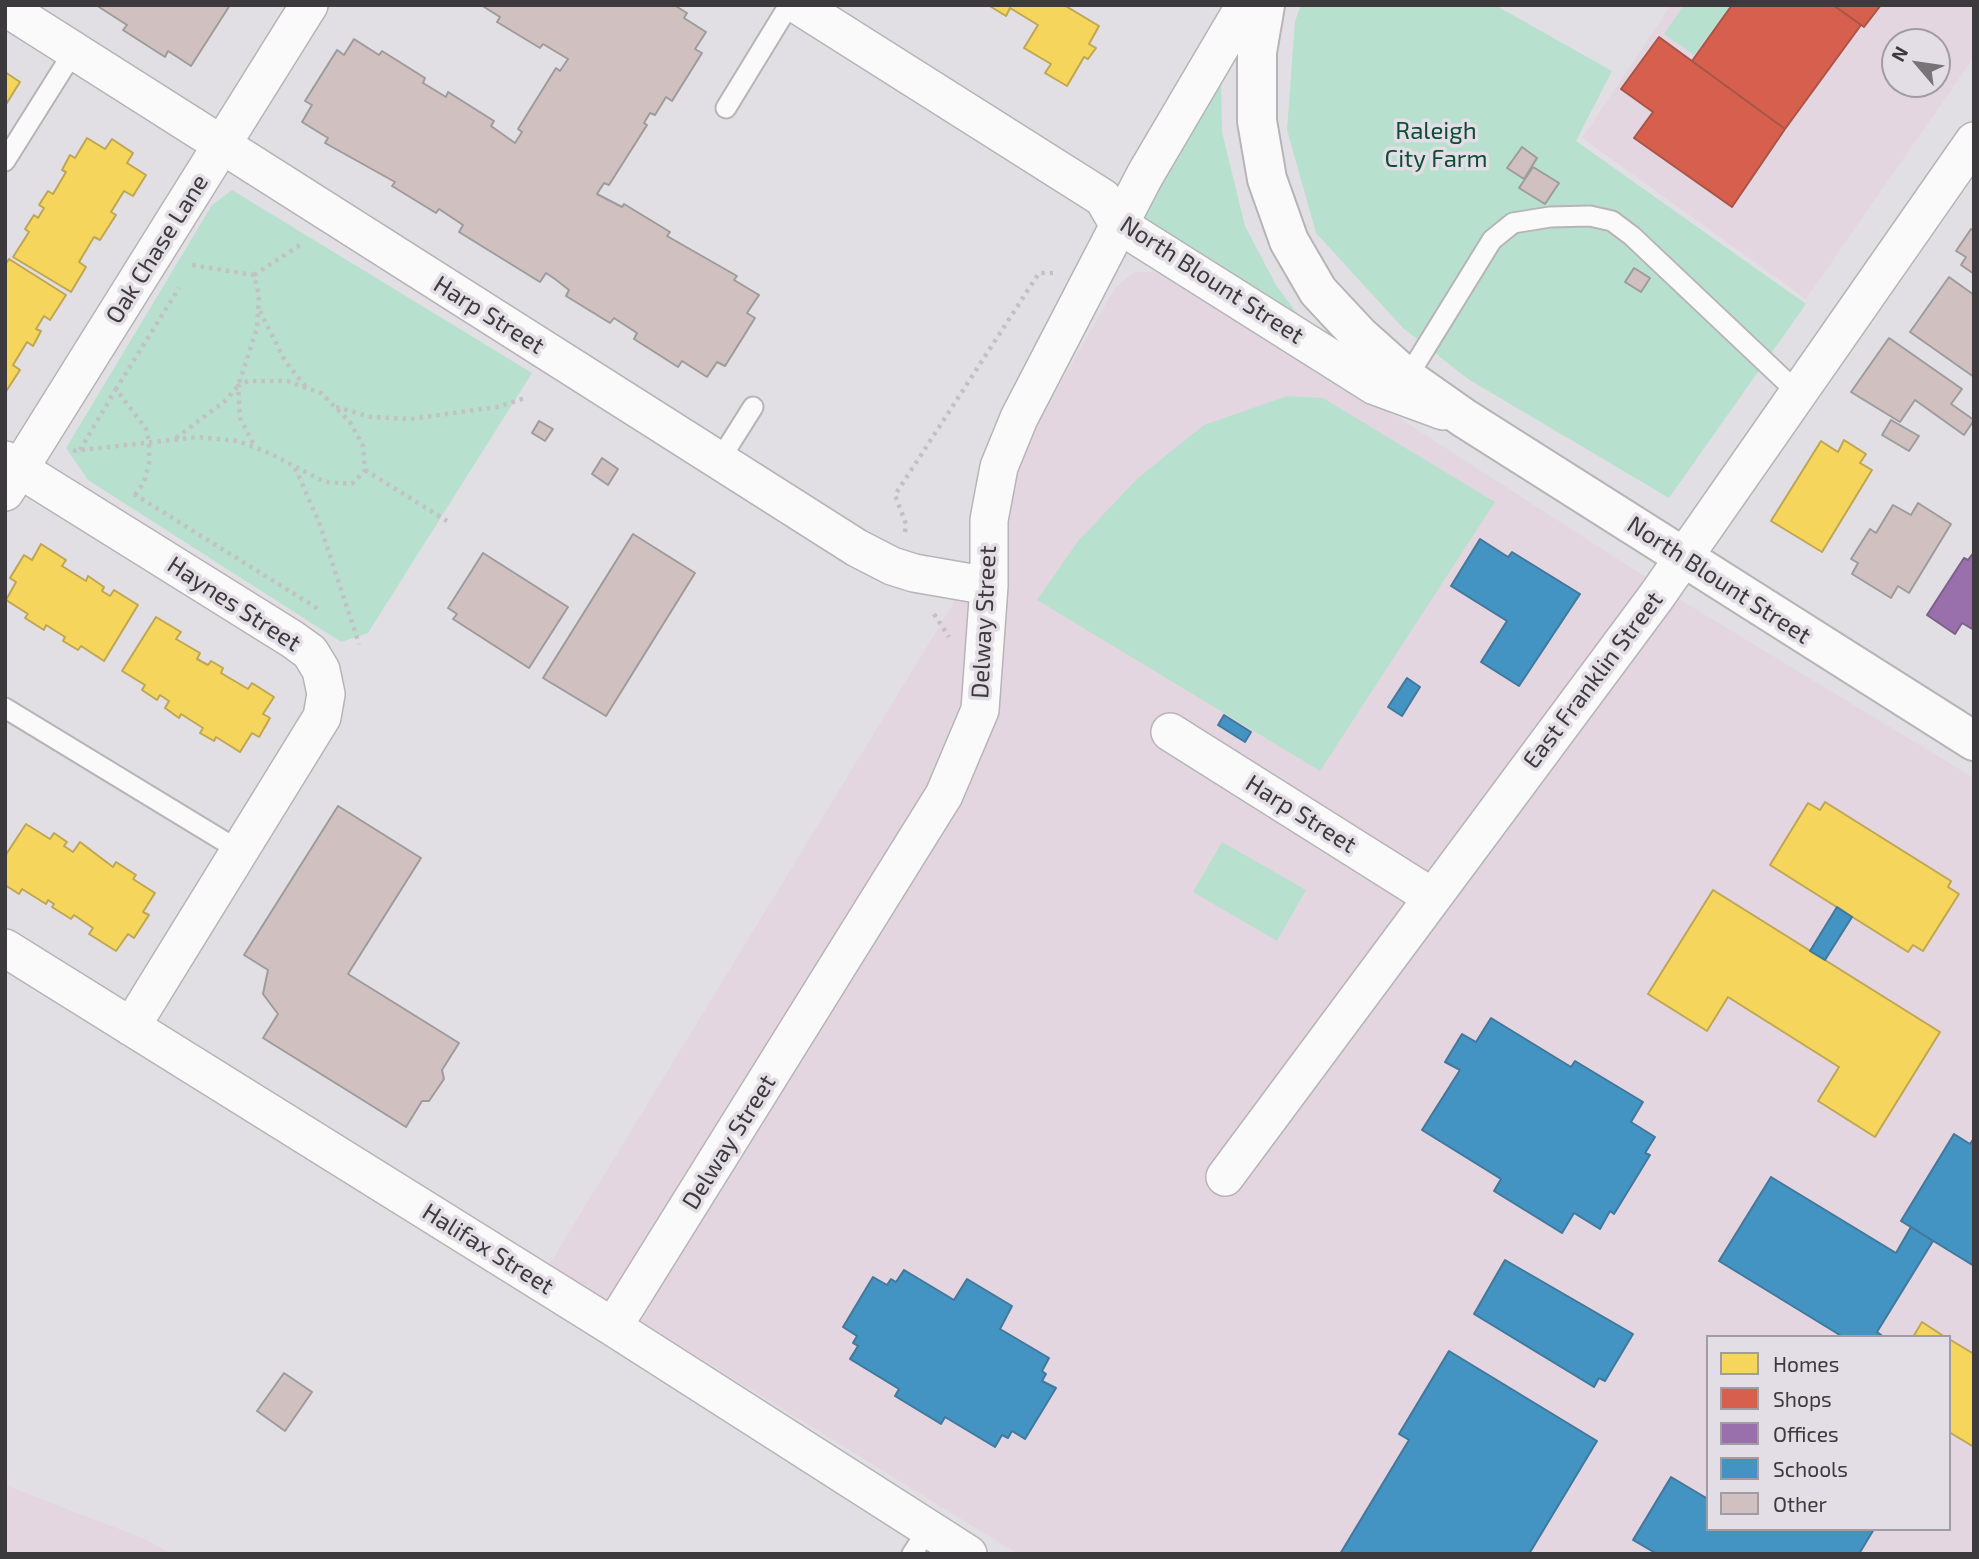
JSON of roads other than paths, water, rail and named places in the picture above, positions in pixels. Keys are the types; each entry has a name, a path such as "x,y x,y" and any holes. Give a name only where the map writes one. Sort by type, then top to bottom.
{"main road":[{"name":"North Blount Street","path":"1265,5 1257,52 1257,121 1267,179 1289,241 1318,291 1401,386 1464,418 1974,741"}],"street":[{"name":"Oak Chase Lane","path":"10,474 309,5"},
{"name":"North Blount Street","path":"798,5 1103,198 1118,224 1375,386 1401,386"},
{"name":"Delway Street","path":"613,1327 944,795 980,710 989,586 989,520 999,467 1019,418 1118,224 1245,5"},
{"name":"Harp Street","path":"8,7 221,146 857,548 891,566 989,586"},
{"name":"East Franklin Street","path":"1226,1177 1683,557 1974,141"},
{"name":"Haynes Street","path":"10,474 292,639 310,652 321,670 326,694 322,717 131,1027"},
{"name":"Harp Street","path":"1170,732 1432,897"},
{"name":"Halifax Street","path":"5,947 613,1327 920,1541 968,1554"}],"lane":[{"path":"726,107 789,5"},
{"path":"5,161 74,51"},
{"path":"1401,386 1492,240 1513,223 1590,216 1612,221 1632,236 1797,391"},
{"path":"719,461 753,407"},
{"path":"5,708 240,851"}],"park label":[{"name":"Raleigh City Farm","path":"1436,145"}]}
